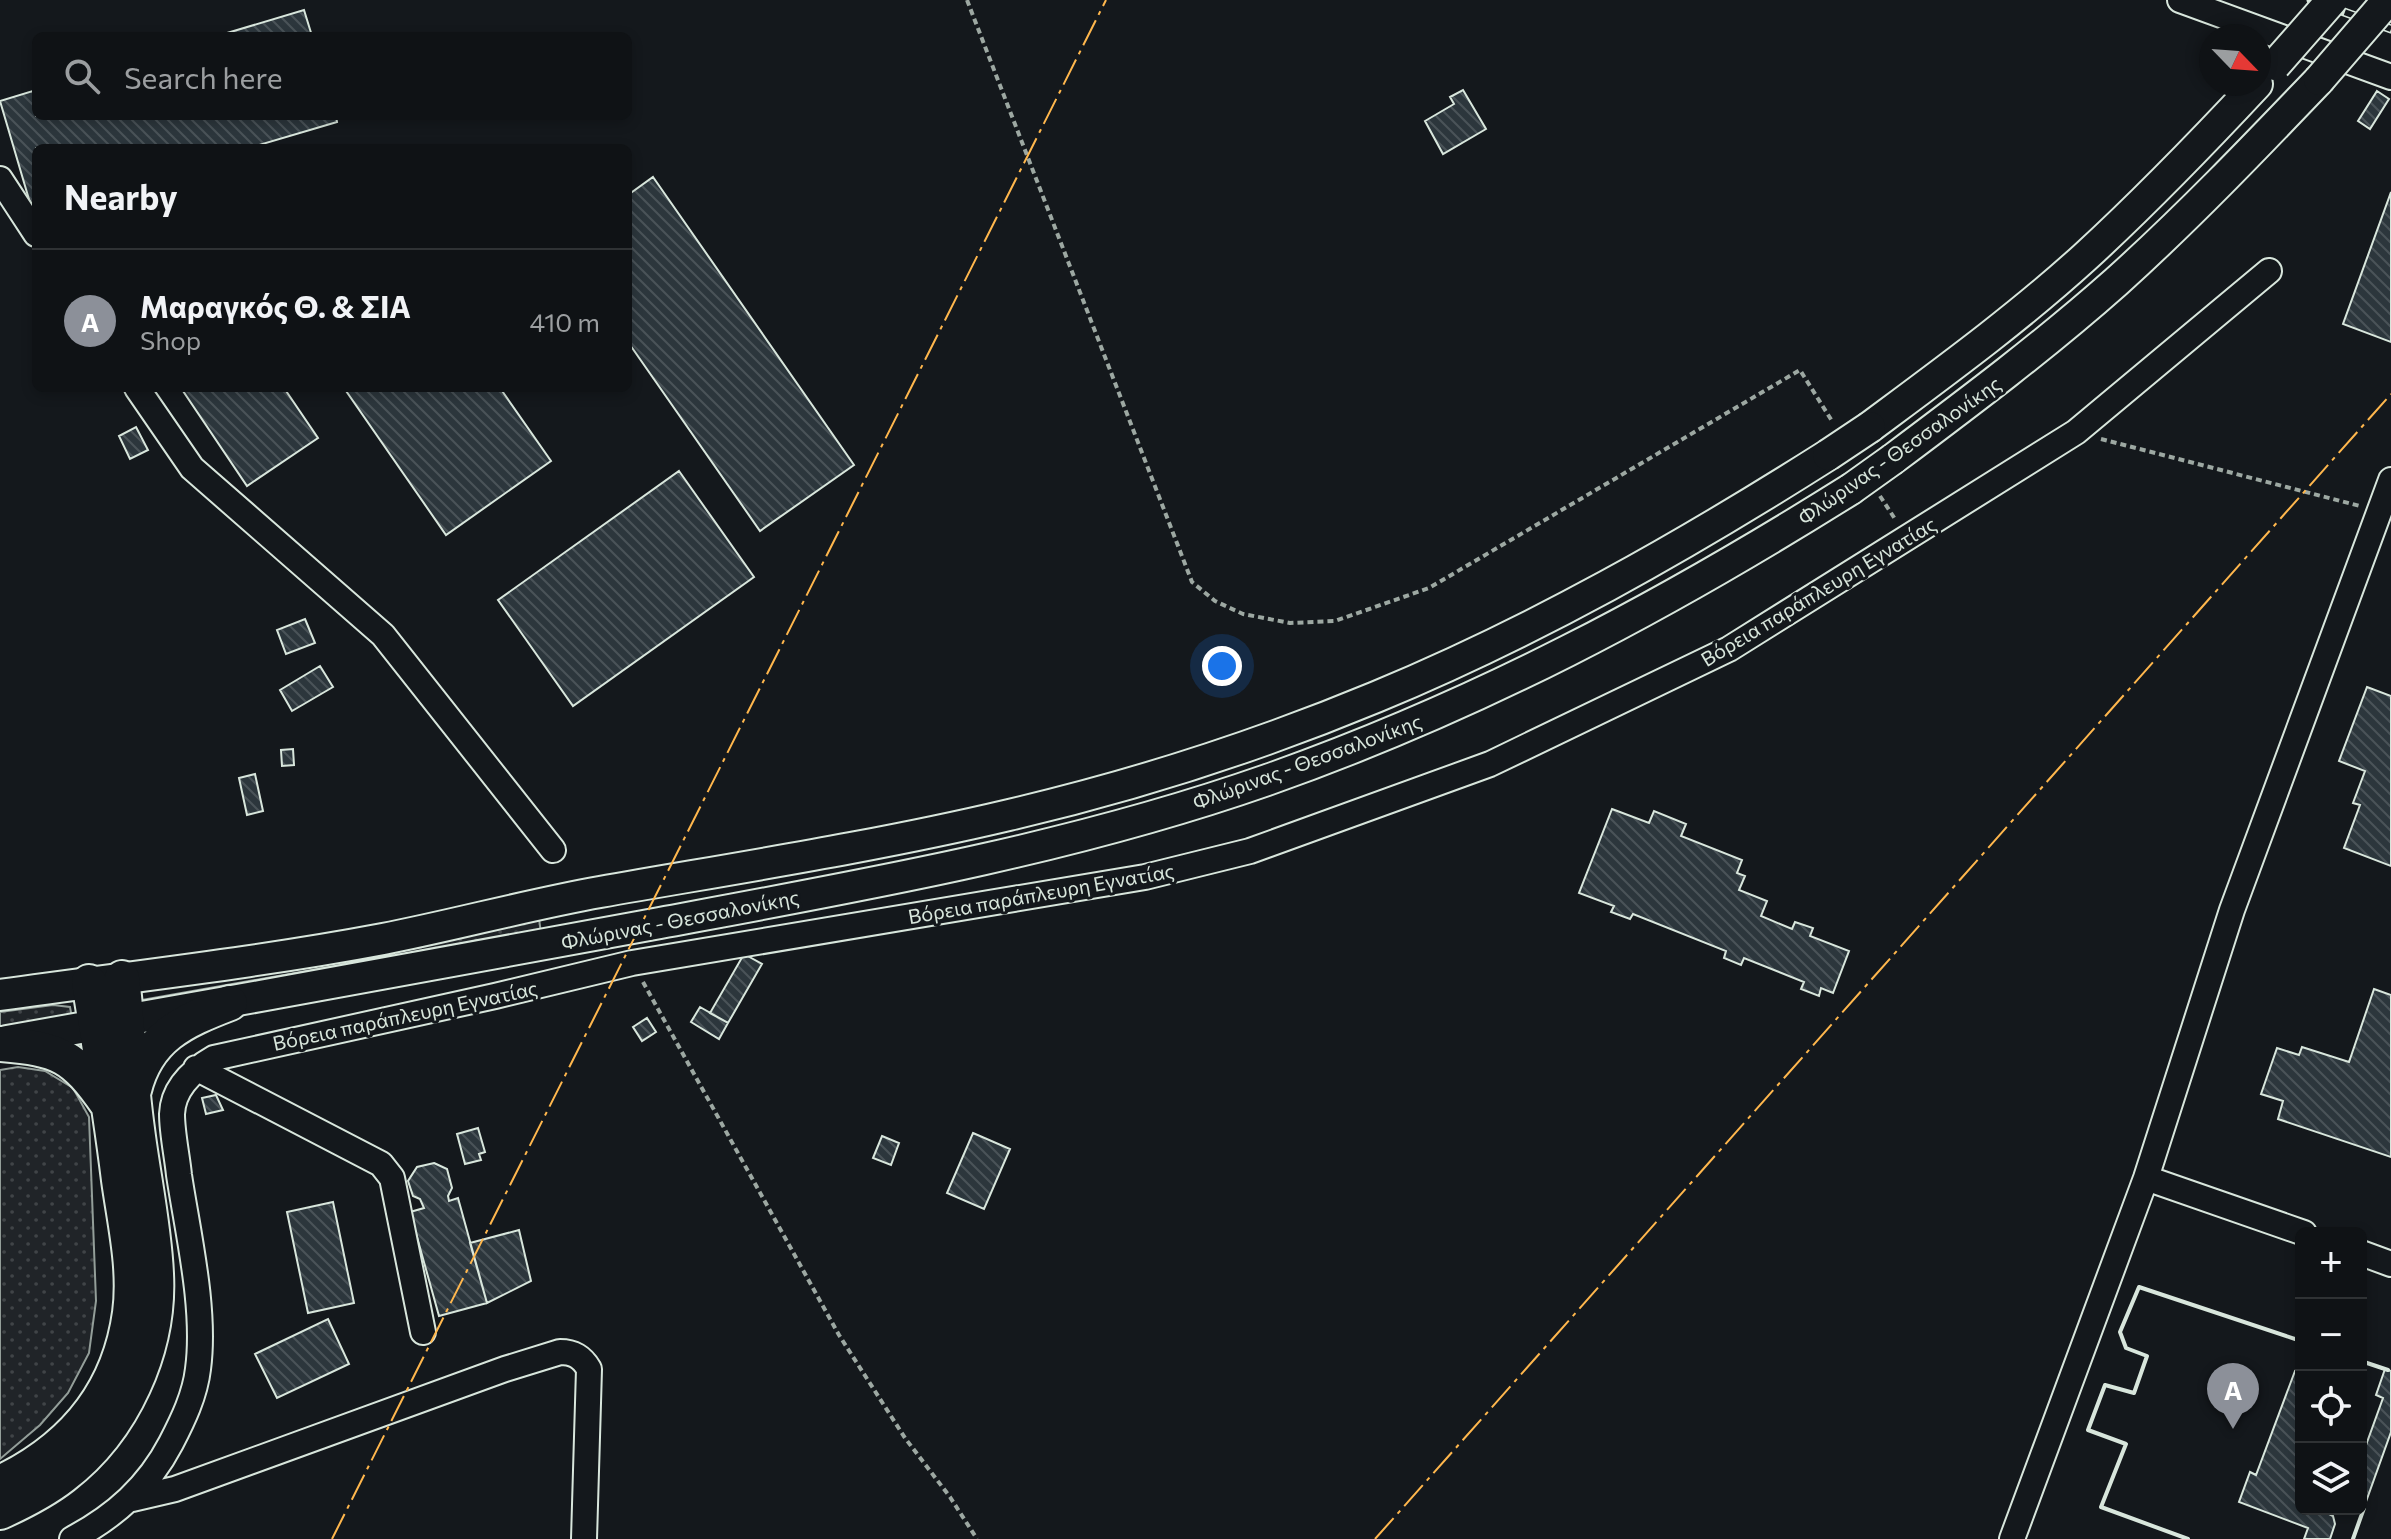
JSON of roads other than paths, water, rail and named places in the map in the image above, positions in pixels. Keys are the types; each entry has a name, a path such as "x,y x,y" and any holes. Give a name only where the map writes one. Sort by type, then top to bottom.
{"highway":[{"path":"0,1483 30,1469 83,1423 101,1398 121,1353 130,1311 131,1267 121,1104 106,980"},
{"path":"121,1104 153,1048 171,1030 191,1018 230,1003"},
{"path":"0,1043 53,1052 76,1064 121,1104 156,1274 153,1322 139,1375 112,1425 65,1475 33,1497 0,1512"}],"main road":[{"name":"Φλώρινας - Θεσσαλονίκης","path":"2271,68 2332,0"},
{"name":"Φλώρινας - Θεσσαλονίκης","path":"0,1043 888,881 1016,854 1142,820 1267,780 1376,739 1509,681 1740,558 1851,489 2007,374 2116,282 2220,184 2319,80 2388,0"},
{"name":"Φλώρινας - Θεσσαλονίκης","path":"0,995 382,939 586,895 883,842 1009,815 1133,782 1256,742 1375,697 1493,646 1620,581 1719,524 1870,427 1980,346 2083,258 2182,164 2245,96"}],"street":[{"path":"2180,0 2391,77"},
{"path":"0,179 32,228"},
{"name":"Βόρεια παράπλευρη Εγνατίας","path":"196,1068 236,1051 495,996 632,963 1145,877 1250,851 1490,764 1729,649 2076,432 2269,271"},
{"path":"140,392 192,468 383,635 553,850"},
{"path":"2012,1539 2146,1178 2232,910 2391,480"},
{"path":"72,1539 95,1527 132,1499 165,1456 192,1397 198,1371 199,1316 172,1112 186,1078 196,1068 381,1164 392,1178 423,1332"},
{"path":"2146,1178 2295,1230"},
{"path":"2367,1255 2391,1264"},
{"path":"132,1499 175,1489 505,1369 560,1352 570,1352 583,1359 589,1369 584,1539"}],"railway":[{"path":"2311,0 2391,29"}],"place":[{"name":"Μαραγκός Θ. & ΣΙΑ","path":"2233,1429"}]}
